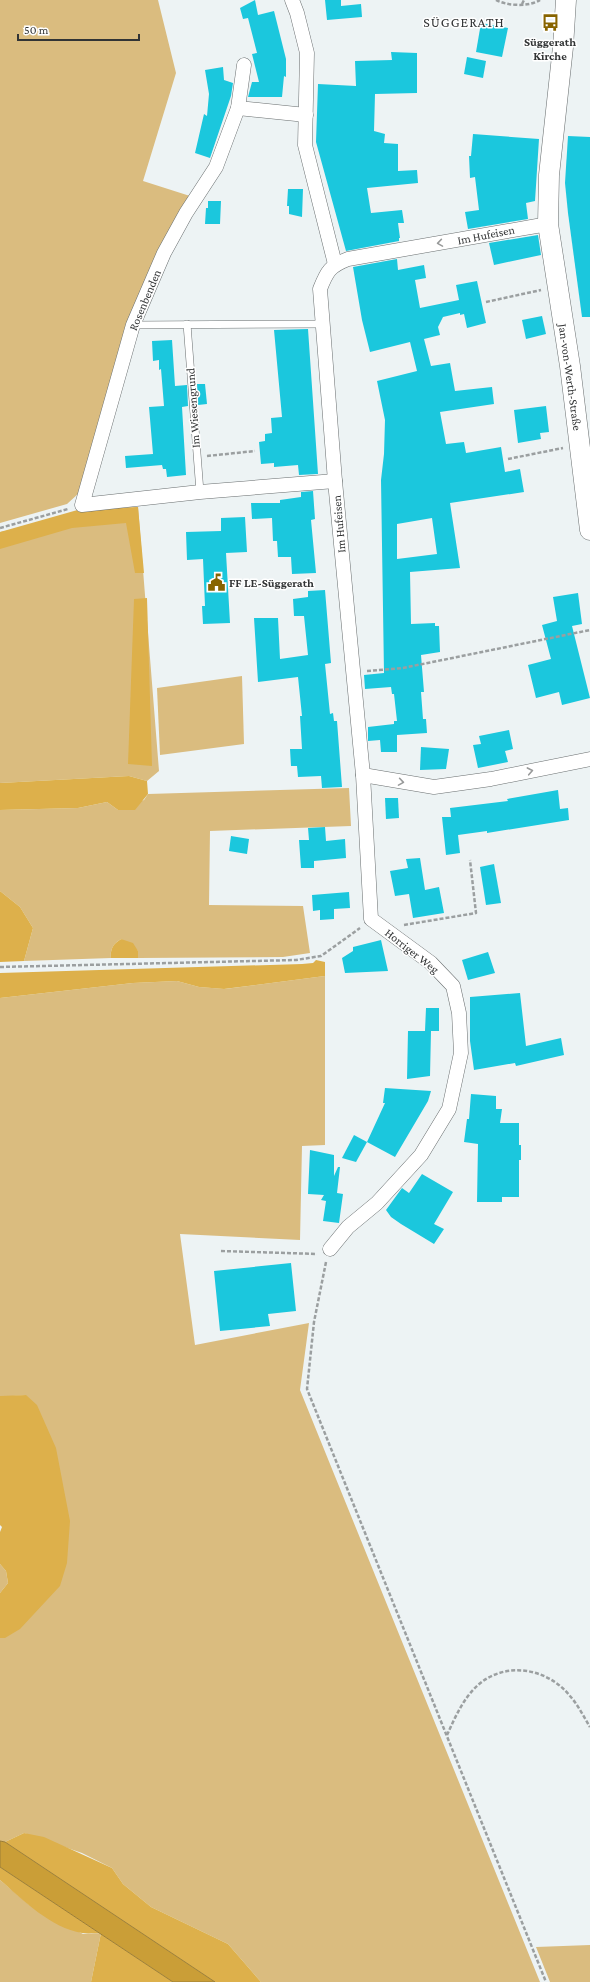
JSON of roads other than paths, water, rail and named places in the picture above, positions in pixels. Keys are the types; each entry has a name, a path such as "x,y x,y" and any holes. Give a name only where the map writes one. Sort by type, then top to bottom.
{"main road":[{"name":"Jan-von-Werth-Straße","path":"566,0 561,70 548,175 548,224 558,287 590,530"}],"street":[{"path":"292,0 297,13 307,53 305,145 336,264"},
{"name":"Rosenbenden","path":"200,492 82,505 133,325 164,253 186,213 216,167 238,108 244,65"},
{"path":"238,108 306,115"},
{"name":"Im Hufeisen","path":"363,775 334,481 320,289 326,273 336,264 348,259 548,224"},
{"path":"200,492 334,481"},
{"path":"363,775 434,787 491,779 590,760"},
{"name":"Horriger Weg","path":"329,1252 348,1227 377,1202 420,1155 449,1109 461,1054 459,1013 453,986 431,963 371,919 363,775"}],"lane":[{"name":"Im Wiesengrund","path":"187,324 200,492"},
{"path":"133,325 323,324"}],"place":[{"name":"Süggerath Kirche","path":"550,23"},
{"name":"FF LE-Süggerath","path":"216,583"}],"district":[{"name":"SÜGGERATH","path":"464,22"}]}
